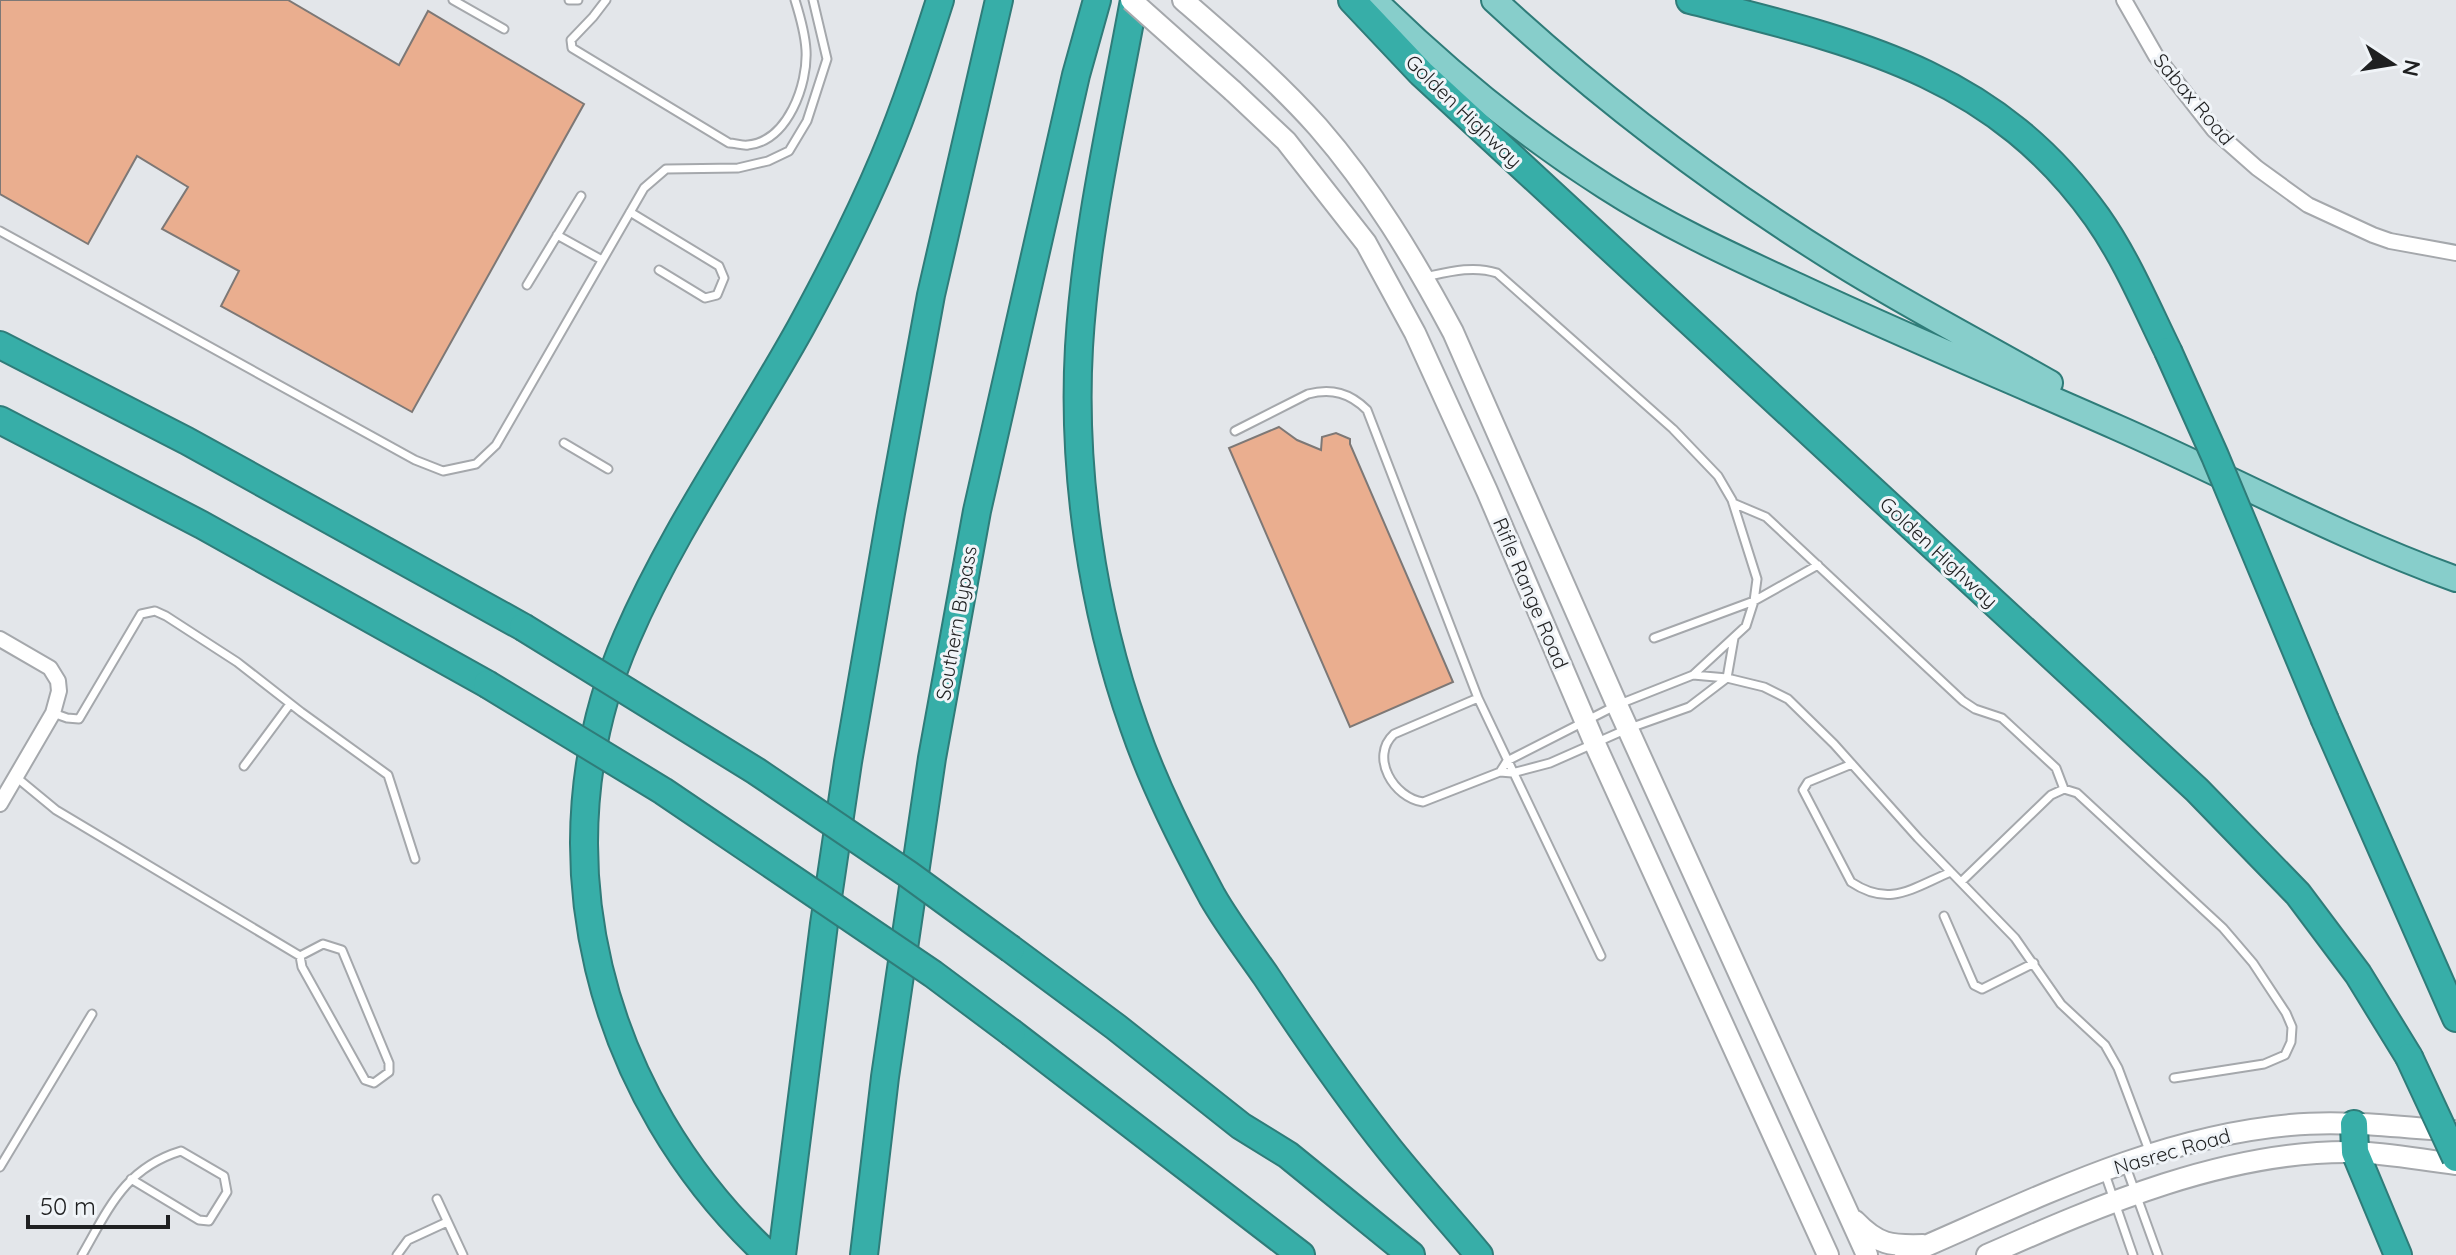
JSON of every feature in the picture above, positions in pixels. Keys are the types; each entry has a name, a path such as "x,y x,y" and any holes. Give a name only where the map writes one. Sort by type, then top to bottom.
{"highway":[{"path":"768,1255 703,1187 665,1132 626,1056 604,993 591,936 584,836 589,775 598,721 626,638 653,580 801,326 861,209 909,94 940,0"},
{"path":"782,1255 824,924 854,731 931,295 999,0"},
{"name":"Southern Bypass","path":"864,1255 885,1077 932,758 977,511 1076,75 1097,0"},
{"path":"1132,0 1094,213 1079,348 1078,415 1082,491 1108,637 1134,726 1158,788 1213,897 1294,1019 1389,1149 1479,1255"},
{"name":"Golden Highway","path":"1352,0 1421,73 2197,790 2298,894 2358,974 2409,1057 2456,1161"},
{"path":"1690,0 1874,51 1946,82 1984,104 2030,141 2082,197 2129,269 2168,351 2456,1018"},
{"path":"0,345 187,441 523,627 756,771 908,874 1011,949 1241,1126 1288,1155 1411,1255"},
{"path":"0,420 202,525 487,684 676,799 933,974 1301,1255"},
{"path":"2354,1124 2355,1152 2398,1255"}],"main road":[{"name":"Rifle Range Road","path":"1132,0 1286,141 1366,243 1391,287 1487,491 1595,744 1828,1255"},
{"name":"Rifle Range Road","path":"1183,0 1264,72 1318,127 1380,206 1424,277 1453,332 1627,729 1867,1255"},
{"path":"1374,0 1513,122 1606,187 1708,245 2163,447 2286,507 2456,579"},
{"path":"1494,0 1595,89 1743,199 1839,263 2163,447"},
{"name":"Nasrec Road","path":"1905,1255 2124,1162 2226,1134 2291,1125 2354,1124 2456,1131"},
{"name":"Nasrec Road","path":"1987,1255 2086,1211 2228,1165 2355,1152 2456,1161"},
{"path":"1849,1216 1866,1233 1883,1243 1929,1245"}],"street":[{"name":"Sabax Road","path":"2124,0 2156,56 2214,130 2257,168 2308,205 2363,231 2390,241 2456,253"},
{"path":"0,639 42,662 54,674 59,691 53,713 0,804"}],"lane":[{"path":"453,0 504,29"},
{"path":"569,0 578,0"},
{"path":"606,0 575,34 571,40 572,48 729,143 748,145 769,138 784,124 804,78 806,49 795,0"},
{"path":"0,231 415,460 443,471 476,464 496,445 644,188 666,169 738,168 768,161 789,151 807,121 827,59 813,0"},
{"path":"527,285 581,196"},
{"path":"630,212 719,266 724,278 717,295 705,298 659,270"},
{"path":"557,235 602,260"},
{"path":"1424,277 1471,270 1497,273 1673,429 1718,476 1733,503 1757,579 1746,626 1693,675 1586,720 1507,761 1500,772"},
{"path":"1235,431 1319,391 1348,395 1367,410 1478,698 1601,956"},
{"path":"564,443 608,469"},
{"path":"1733,503 1766,517 1963,701 1975,709 2002,718 2056,768 2064,789"},
{"path":"1654,638 1754,601 1818,565"},
{"path":"53,713 79,719 141,614 155,611 189,629 237,662 388,775 415,859"},
{"path":"1478,698 1394,734 1386,746 1383,760 1388,776 1397,789 1423,802 1500,772 1512,773 1550,763 1627,729 1689,707 1727,678 1734,638"},
{"path":"1693,675 1727,678 1764,687 1788,699 1852,764 2015,938 2061,1004 2105,1045 2118,1068 2150,1154"},
{"path":"244,766 290,704"},
{"path":"1852,764 1808,782 1803,790 1851,882 1864,891 1890,896 1951,872"},
{"path":"16,777 56,810 300,956 302,967 365,1080 374,1083 389,1072 389,1063 342,950 323,944 300,956"},
{"path":"1961,882 2051,795 2064,789 2077,793 2223,928 2266,980 2292,1027 2291,1042 2285,1055 2264,1064 2174,1078"},
{"path":"1944,916 1974,985 1982,989 2034,963"},
{"path":"0,1167 92,1014"},
{"path":"82,1255 117,1195 131,1179 161,1157 181,1151 224,1176 227,1192 209,1221 199,1220 131,1179"},
{"path":"2124,1162 2158,1255"},
{"path":"2104,1171 2133,1255"},
{"path":"437,1199 463,1255"},
{"path":"397,1255 408,1240 447,1222"}],"building":[{"path":"0,0 288,0 399,65 428,11 584,104 412,412 221,306 239,271 162,229 188,187 137,156 88,244 0,194"},
{"path":"1279,427 1297,440 1321,450 1322,437 1336,433 1350,439 1453,682 1350,727 1229,448"}]}
